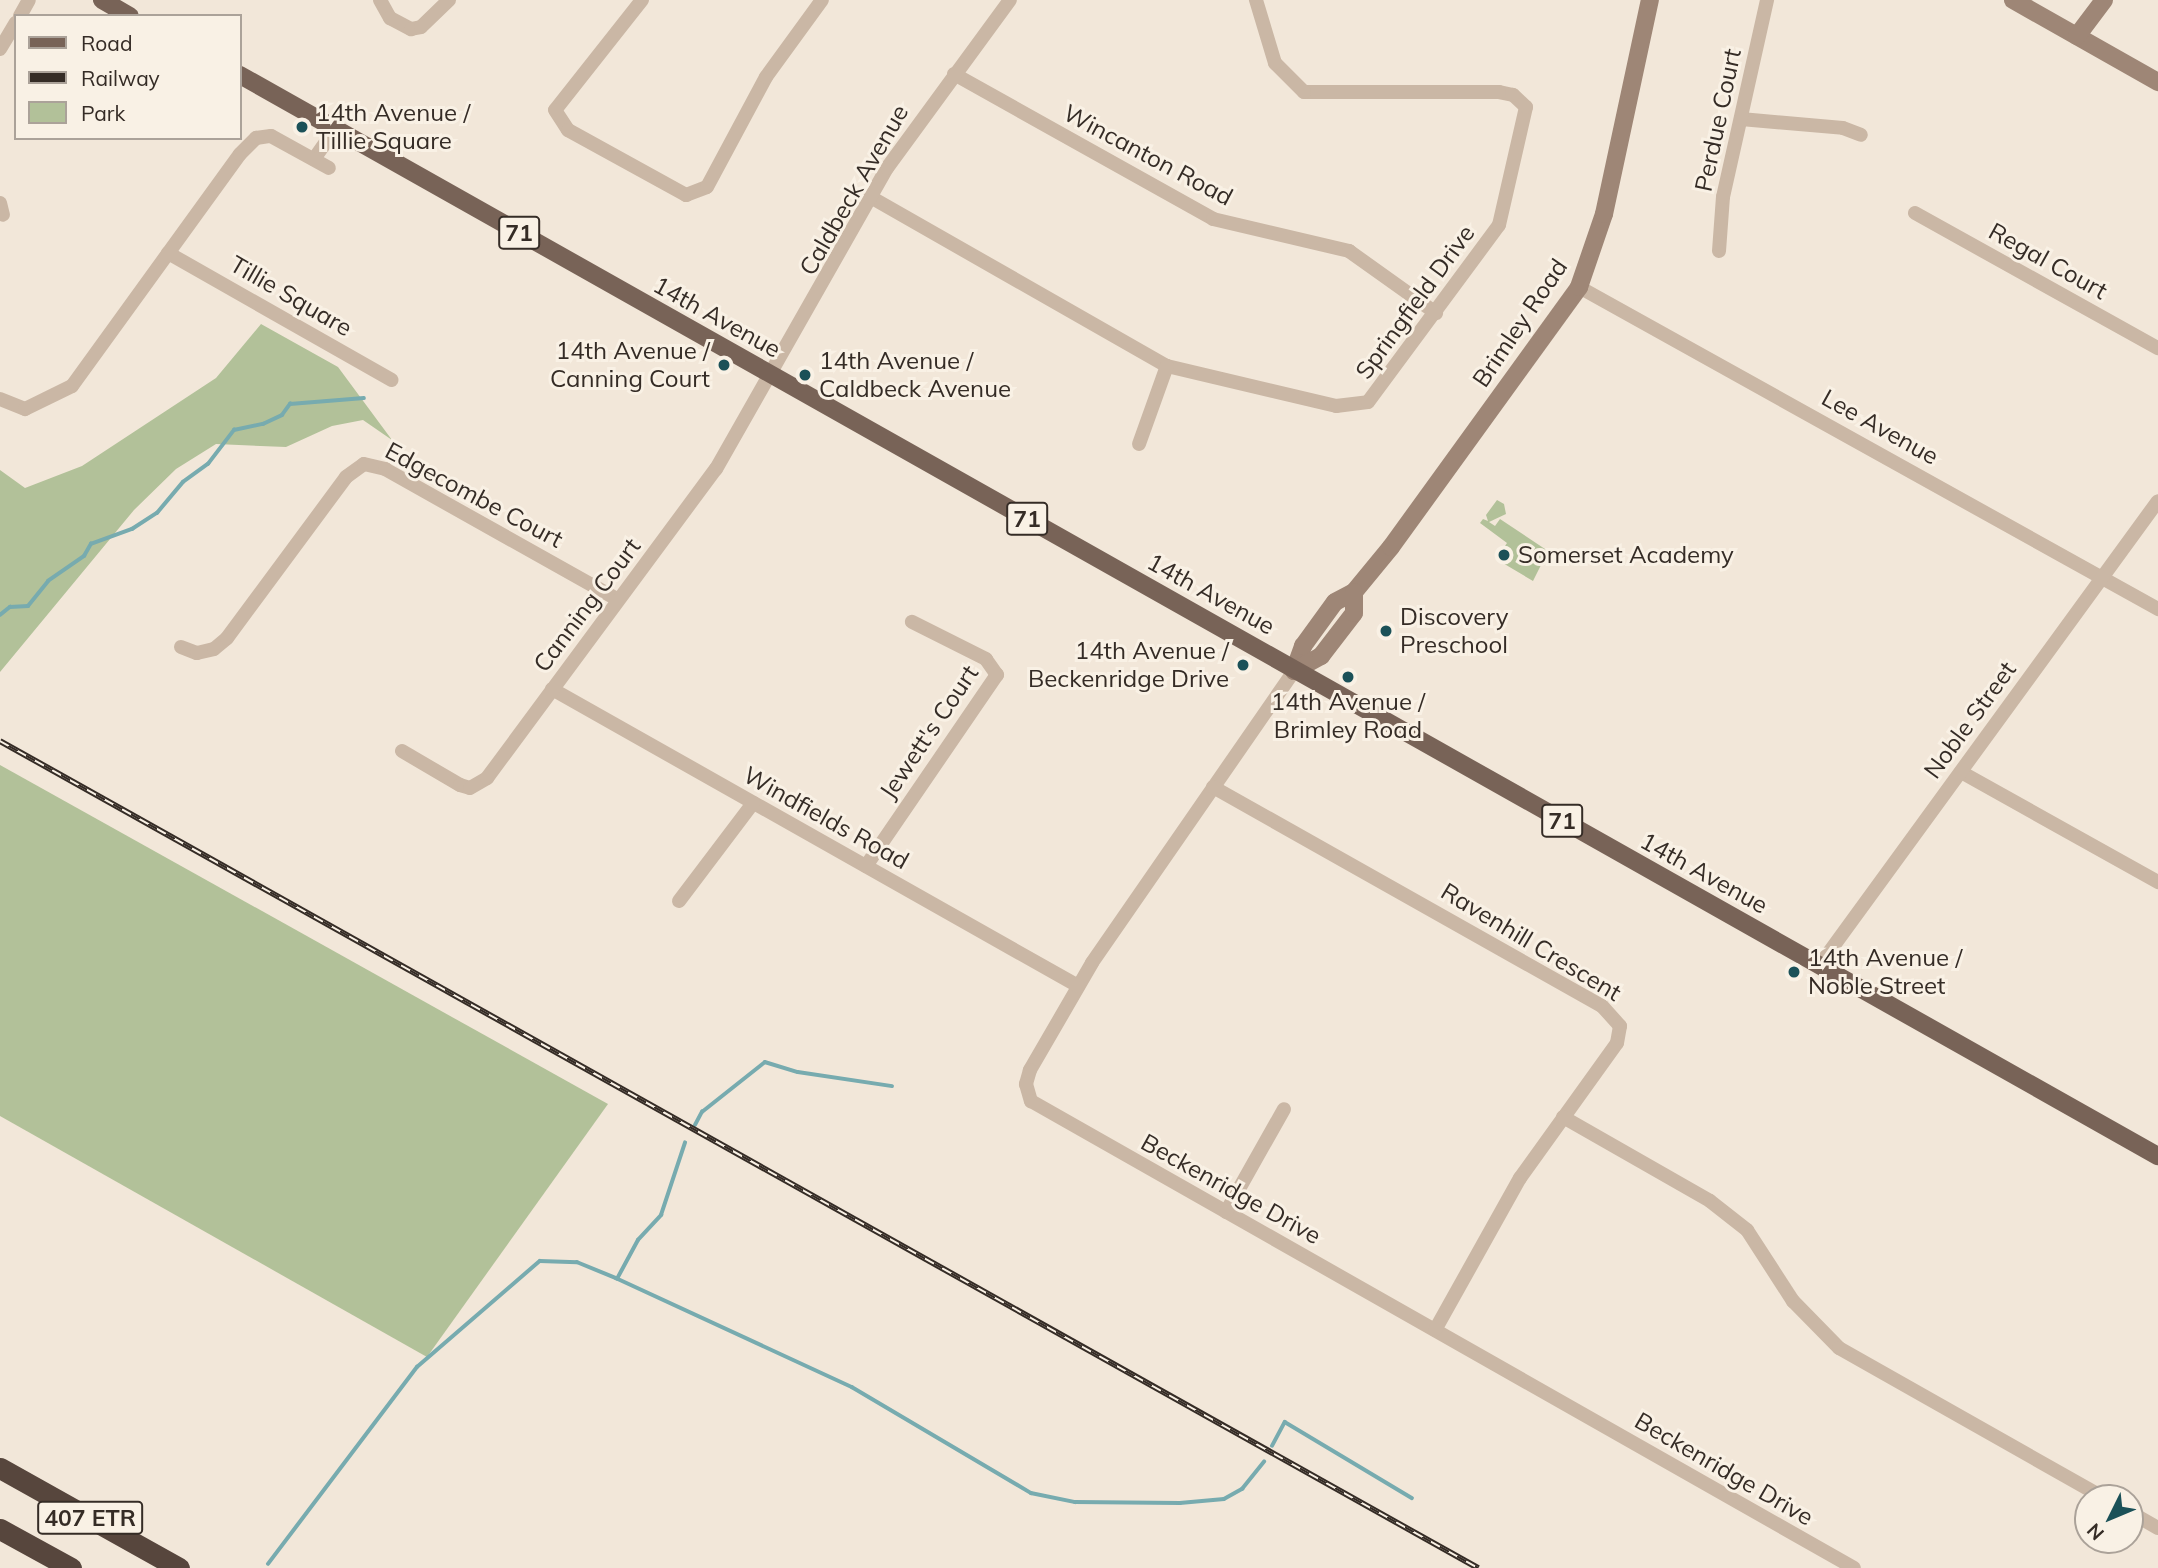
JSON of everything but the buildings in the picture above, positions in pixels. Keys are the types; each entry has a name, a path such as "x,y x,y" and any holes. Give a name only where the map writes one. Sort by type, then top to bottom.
{"highway":[{"name":"407 ETR","path":"0,1468 179,1568"},
{"name":"407 ETR","path":"0,1528 71,1568"}],"main road":[{"path":"102,0 126,14"},
{"name":"Brimley Road","path":"1294,671 1303,646 1335,601 1354,592 1579,287 1604,214 1650,0"},
{"path":"2012,0 2158,82"},
{"path":"2077,36 2104,0"},
{"name":"14th Avenue","path":"242,76 2158,1156"}],"street":[{"path":"380,0 390,18 411,29 421,27 449,0"},
{"path":"642,0 555,110 568,130 686,195 707,187 766,77 822,0"},
{"name":"Caldbeck Avenue","path":"773,377 873,199 887,168 1010,0"},
{"name":"Springfield Drive","path":"873,199 1167,366 1352,407 1368,402 1379,392 1499,225 1526,107 1513,95 1499,92 1304,92 1275,63 1256,0"},
{"name":"Perdue Court","path":"1719,251 1723,197 1767,0"},
{"path":"0,49 14,25"},
{"name":"Wincanton Road","path":"954,74 1213,219 1349,251 1436,313"},
{"path":"1741,119 1843,128 1861,135"},
{"path":"314,159 335,129"},
{"path":"0,399 25,409 72,386 168,253 256,138 271,136 329,168"},
{"name":"Regal Court","path":"1915,213 2158,348"},
{"name":"Tillie Square","path":"168,253 392,380"},
{"name":"Lee Avenue","path":"1579,287 2158,610"},
{"path":"1139,444 1167,366"},
{"name":"Canning Court","path":"402,751 460,785 479,785 716,469 773,377"},
{"name":"Edgecombe Court","path":"181,647 197,653 214,649 227,638 346,477 364,464 385,469 618,600"},
{"name":"Noble Street","path":"1819,966 2158,501"},
{"name":"Jewett's Court","path":"866,866 997,675 986,659 912,622"},
{"name":"Beckenridge Drive","path":"1294,671 1124,913 1078,986 1030,1070 1026,1084 1031,1101 1854,1568"},
{"name":"Windfields Road","path":"552,689 1078,986"},
{"path":"1961,772 2158,882"},
{"name":"Ravenhill Crescent","path":"1213,787 1614,1014 1621,1035 1520,1178 1435,1330"},
{"path":"679,901 753,803"},
{"path":"1226,1212 1284,1109"},
{"path":"1563,1117 1710,1201 1747,1230 1793,1301 1839,1348 2079,1484"}],"green space":[{"path":"261,324 338,367 392,440 363,420 332,426 286,447 216,444 176,469 134,510 0,672 0,470 25,488 82,466 216,378"},
{"path":"1497,500 1504,504 1506,514 1489,522 1495,526 1500,519 1548,551 1533,581 1496,559 1507,543 1480,523 1483,519 1488,521 1486,515"},
{"path":"0,765 608,1104 427,1357 0,1116"}],"waterway":[{"path":"0,615 10,607 28,606 48,581 84,556 91,544 132,529 157,513 183,482 208,464 234,430 263,424 282,415 290,404 364,398"},
{"path":"695,1125 702,1112 765,1062 798,1072 892,1086"},
{"path":"617,1279 638,1240 661,1215 685,1143"},
{"path":"268,1564 417,1367 540,1261 577,1262 852,1387 1031,1493 1075,1502 1180,1503 1224,1499 1242,1489 1264,1462"},
{"path":"1272,1446 1285,1422 1412,1498"}],"railway":[{"path":"0,741 1478,1568"}],"place":[{"name":"14th Avenue / Tillie Square","path":"302,127"},
{"name":"14th Avenue / Canning Court","path":"724,365"},
{"name":"14th Avenue / Caldbeck Avenue","path":"805,375"},
{"name":"Somerset Academy","path":"1504,555"},
{"name":"Discovery Preschool","path":"1386,631"},
{"name":"14th Avenue / Beckenridge Drive","path":"1243,665"},
{"name":"14th Avenue / Brimley Road","path":"1348,677"},
{"name":"14th Avenue / Noble Street","path":"1794,972"}]}
